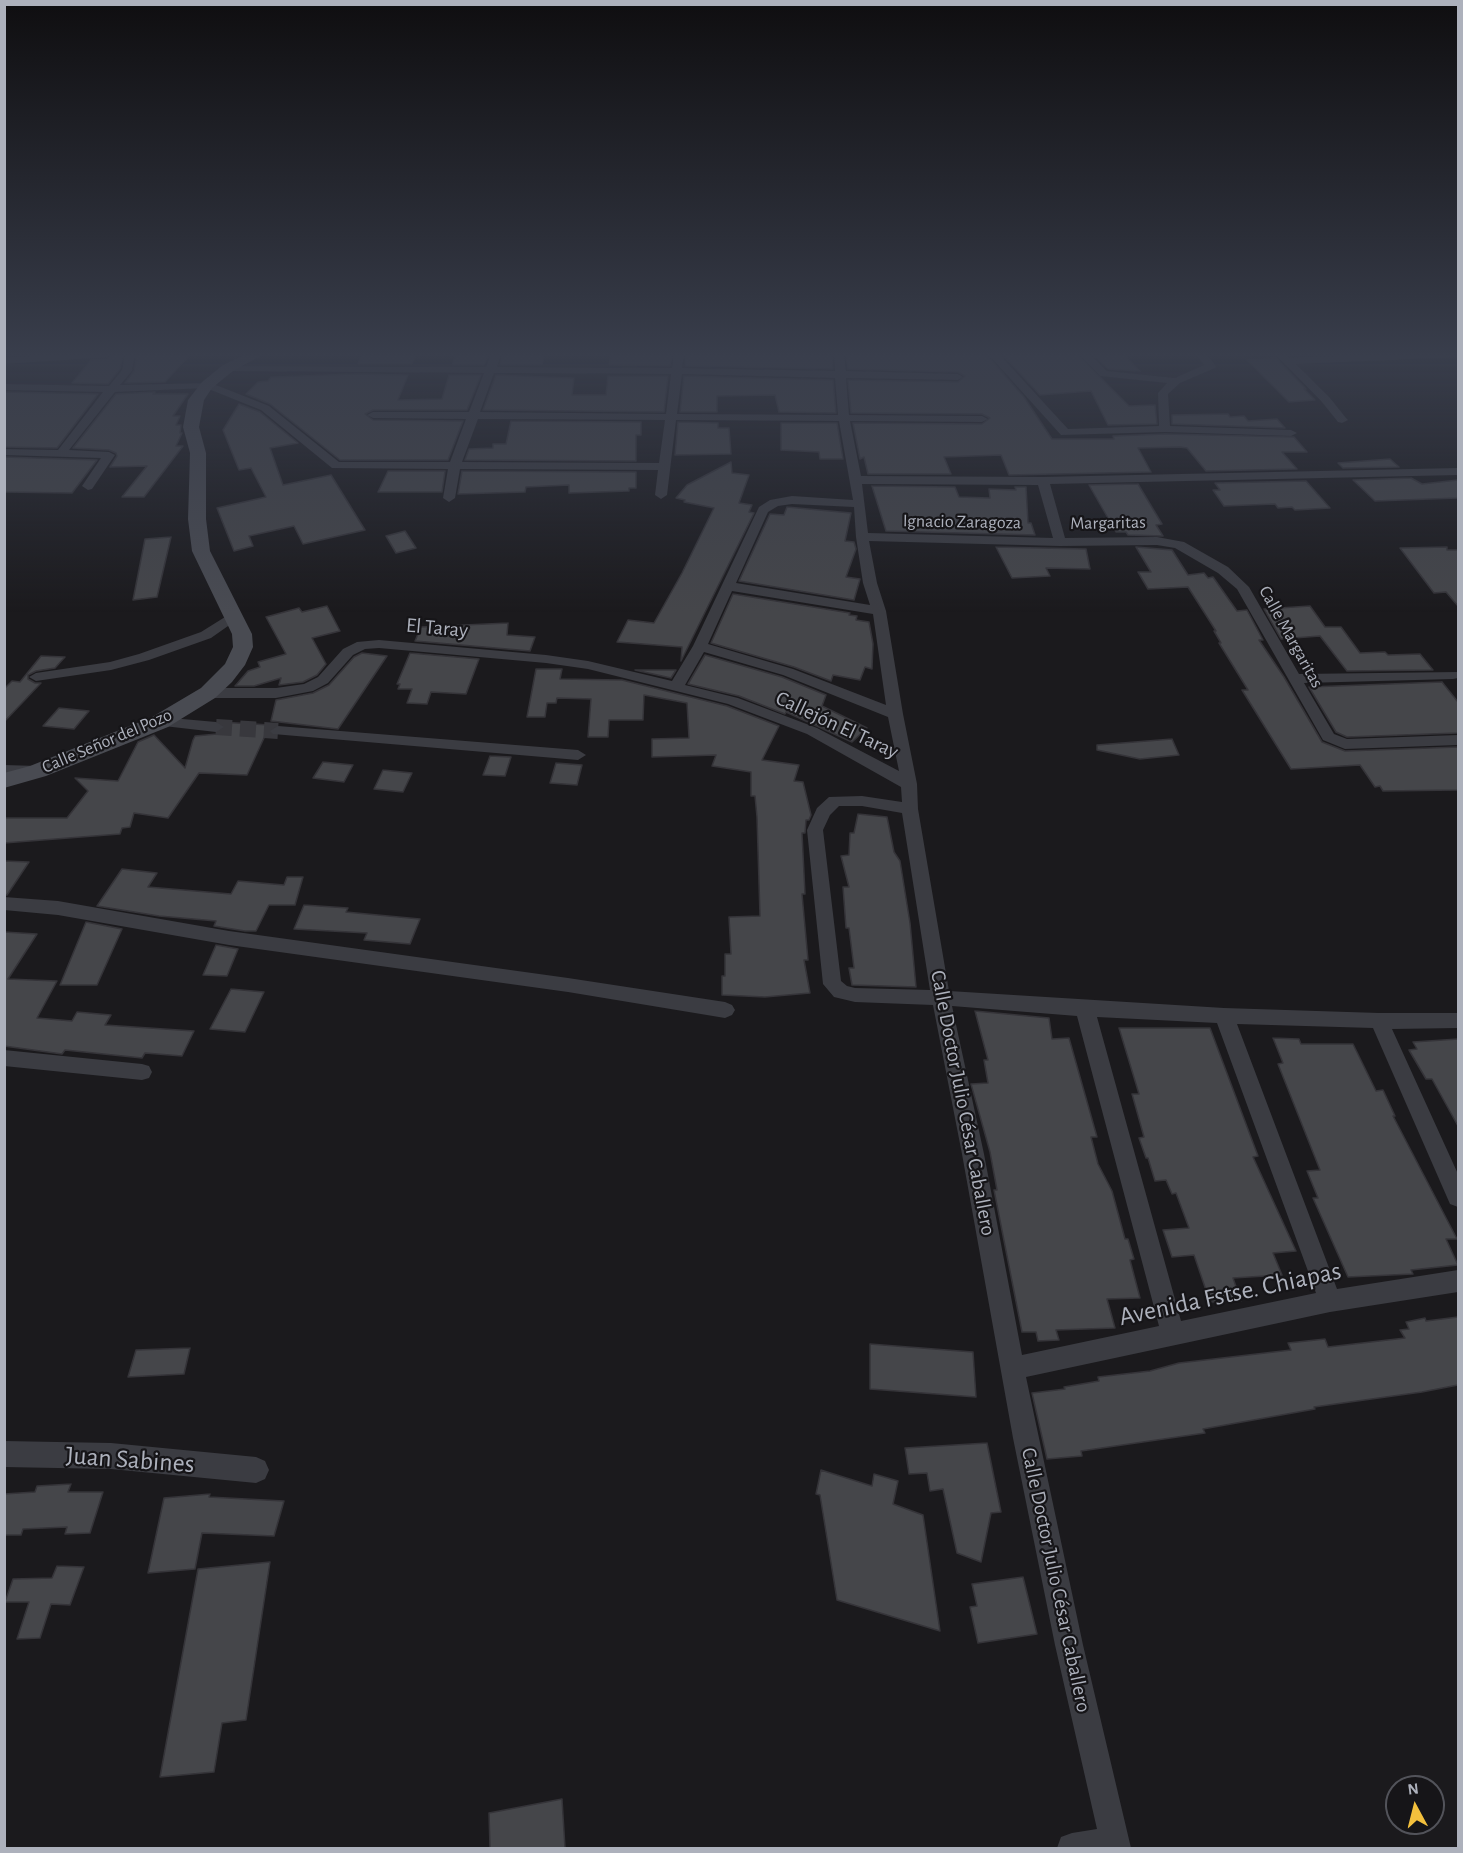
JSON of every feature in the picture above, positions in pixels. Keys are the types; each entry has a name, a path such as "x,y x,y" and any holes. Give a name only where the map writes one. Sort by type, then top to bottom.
{"street":[{"path":"60,455 71,440"},
{"name":"Calle Señor del Pozo","path":"4,780 38,771 160,722 208,693 225,678 240,656 243,647 242,634 201,551 197,519 198,453 195,440"},
{"path":"306,440 336,466 665,467"},
{"path":"449,498 455,465 464,440"},
{"path":"661,495 668,440"},
{"name":"Calle Doctor Julio César Caballero","path":"847,440 860,504 862,537 870,583 879,611 895,714 909,784 910,809 941,998 1028,1449 1115,1845"},
{"path":"4,452 109,455 87,486"},
{"path":"854,480 1043,481 1458,471"},
{"path":"1043,481 1060,542"},
{"path":"677,686 700,646 763,510 774,503 792,500 860,504"},
{"name":"Ignacio Zaragoza","path":"862,537 1060,542"},
{"name":"Margaritas","path":"1060,542 1157,541"},
{"name":"Calle Margaritas","path":"1157,541 1179,545 1223,570 1242,587 1328,737 1346,744 1458,740"},
{"path":"728,586 879,611"},
{"path":"36,677 111,666 144,657 206,635 233,616"},
{"name":"El Taray","path":"208,693 276,693 308,688 323,680 348,652 362,645 379,644 546,659 588,665 677,686"},
{"path":"700,646 788,672 895,714"},
{"path":"1294,679 1453,675"},
{"name":"Callejón El Taray","path":"677,686 733,701 812,731 909,784"},
{"path":"160,722 216,727"},
{"path":"278,731 578,754"},
{"path":"4,770 38,771"},
{"path":"910,809 862,801 835,801 823,812 815,830 832,984 841,992 1224,1016 1379,1021 1458,1020"},
{"path":"4,903 57,908 241,940 568,985 725,1010"},
{"path":"1085,1009 1173,1335"},
{"path":"1224,1016 1330,1301"},
{"path":"1379,1021 1458,1197"},
{"path":"4,1058 142,1072"},
{"name":"Avenida Fstse. Chiapas","path":"1014,1368 1330,1301 1458,1281"},
{"name":"Juan Sabines","path":"4,1454 111,1456 256,1470"},
{"path":"1072,1848 1115,1845"}],"building":[{"path":"4,440 63,440 57,448 4,447"},
{"path":"79,440 179,440 176,446 183,446 144,497 122,497 147,466 110,467 117,456 116,453 109,450 73,448"},
{"path":"227,440 295,440 298,443 270,448 283,485 331,475 365,530 303,544 294,526 249,536 253,546 234,551 217,508 266,497 251,468 239,470"},
{"path":"316,440 456,440 448,460 340,460"},
{"path":"507,440 636,440 636,461 465,460 469,449 493,448 493,444 506,444"},
{"path":"676,440 730,440 731,454 675,455"},
{"path":"781,440 840,440 843,459 820,459 819,452 781,450"},
{"path":"856,440 1297,440 1307,452 1282,452 1297,469 1206,471 1187,448 1138,448 1151,472 1009,475 1001,455 944,457 951,474 868,474 864,457 860,459"},
{"path":"4,457 97,460 72,493 4,492"},
{"path":"1390,459 1399,467 1343,468 1338,463"},
{"path":"731,462 732,473 749,475 739,503 752,505 749,512 754,513 681,661 682,647 617,642 628,620 654,623 714,508 684,502 685,500 676,498 687,485"},
{"path":"388,471 445,471 442,492 378,492"},
{"path":"462,471 636,472 636,488 629,488 629,491 569,493 569,485 526,487 525,492 458,494"},
{"path":"1411,478 1422,484 1458,480 1458,498 1375,501 1353,480"},
{"path":"1306,481 1330,508 1295,510 1292,507 1278,508 1275,504 1224,506 1213,490 1220,490 1215,483"},
{"path":"1138,484 1162,524 1156,525 1163,536 1128,535 1126,532 1116,532 1089,485"},
{"path":"872,486 955,487 959,497 990,498 989,489 1016,490 1015,487 1026,487 1028,523 1031,523 1035,535 886,531"},
{"path":"787,507 851,513 845,541 854,542 856,549 846,577 860,579 854,600 739,581 770,514 784,515"},
{"path":"405,531 416,548 396,553 386,536"},
{"path":"171,537 157,597 133,600 145,539"},
{"path":"996,547 1086,549 1090,569 1046,568 1050,576 1012,578"},
{"path":"1136,547 1172,550 1188,575 1204,573 1208,578 1213,577 1237,611 1247,610 1263,640 1259,640 1284,677 1322,742 1345,751 1458,747 1458,790 1383,791 1380,786 1375,787 1360,765 1291,769 1242,690 1248,690 1219,643 1221,643 1214,631 1216,631 1188,587 1148,589 1138,572 1151,572"},
{"path":"1447,547 1447,550 1458,550 1458,606 1446,592 1434,593 1400,548"},
{"path":"733,594 850,613 849,615 857,616 856,620 869,622 873,644 872,669 865,667 860,680 833,675 831,681 794,667 711,643"},
{"path":"327,606 340,631 312,638 326,664 317,675 303,682 279,685 281,678 254,686 235,686 248,671 260,667 258,662 286,654 266,617 299,608 302,612"},
{"path":"1310,606 1325,627 1341,627 1360,653 1420,654 1433,670 1347,671 1320,636 1281,639 1264,609"},
{"path":"508,623 507,635 535,637 530,651 415,641 421,627"},
{"path":"362,653 387,656 338,729 271,721 276,700 313,693 329,685 354,657"},
{"path":"410,653 479,659 466,694 431,692 427,704 407,703 412,689 398,689 400,684 397,684"},
{"path":"705,655 782,677 826,695 822,706 867,728 852,742 786,712 785,714 739,696 688,684"},
{"path":"41,656 65,657 55,668 36,671 28,675 28,679 41,683 4,722 4,689 12,681 20,682"},
{"path":"536,669 562,669 560,679 622,680 727,706 779,726 762,760 799,765 794,781 803,782 811,815 809,820 806,820 805,833 802,833 805,894 802,894 808,960 804,960 810,993 765,997 722,995 725,954 731,954 729,917 760,916 757,817 755,796 751,796 751,772 712,766 716,755 652,757 652,739 689,738 687,703 644,695 643,720 609,720 608,737 588,737 591,699 557,698 556,703 547,703 545,717 527,717"},
{"path":"635,670 676,670 671,678"},
{"path":"1442,682 1458,702 1458,733 1347,737 1336,732 1309,687"},
{"path":"59,708 89,711 74,729 43,726"},
{"path":"220,722 270,725 247,775 199,773 168,818 134,813 130,827 122,828 120,834 4,843 4,818 67,818 88,791 75,778 118,781 138,742 154,735 185,768 195,736 217,734 226,726"},
{"path":"1172,739 1179,755 1140,759 1097,750 1097,745"},
{"path":"490,756 511,757 505,776 483,775"},
{"path":"323,762 353,765 344,782 313,778"},
{"path":"556,763 582,765 577,785 550,783"},
{"path":"383,770 412,773 403,792 374,789"},
{"path":"858,814 887,817 894,852 900,861 910,923 916,987 852,985 849,968 854,968 849,928 846,928 843,887 849,887 841,856 849,855 850,833 854,833"},
{"path":"4,861 29,862 7,895 4,895"},
{"path":"122,869 157,873 148,887 231,894 238,881 284,885 287,877 303,877 295,905 269,905 256,931 245,931 214,926 216,921 159,916 97,906"},
{"path":"304,905 348,908 346,912 420,919 410,944 364,940 367,933 294,929"},
{"path":"86,922 122,929 97,985 60,985"},
{"path":"4,932 37,934 8,979 57,981 37,1018 72,1021 77,1012 111,1015 105,1025 194,1031 182,1056 145,1053 142,1058 65,1050 62,1054 4,1046"},
{"path":"216,945 238,949 227,976 203,975"},
{"path":"231,989 264,992 245,1032 210,1029"},
{"path":"975,1011 1049,1018 1052,1039 1069,1038 1097,1137 1091,1137 1098,1164 1112,1191 1125,1239 1128,1239 1134,1259 1130,1260 1140,1298 1107,1299 1115,1328 1056,1330 1059,1340 1038,1341 1036,1332 1022,1332 994,1190 997,1190 990,1152 971,1084 988,1083 984,1060 988,1060"},
{"path":"1119,1028 1210,1028 1258,1156 1253,1157 1296,1251 1273,1253 1282,1275 1233,1278 1241,1301 1210,1302 1194,1255 1172,1257 1163,1230 1189,1228 1176,1193 1172,1194 1166,1180 1155,1181 1139,1138 1144,1137 1132,1094 1139,1094"},
{"path":"1273,1038 1299,1039 1301,1044 1353,1044 1376,1091 1383,1090 1395,1116 1393,1116 1457,1239 1446,1239 1458,1265 1411,1270 1413,1274 1348,1277 1313,1198 1318,1198 1307,1171 1320,1170 1278,1064 1283,1063"},
{"path":"1458,1039 1458,1126 1432,1079 1426,1079 1409,1050 1417,1049 1413,1042"},
{"path":"1458,1317 1458,1385 1314,1407 1315,1409 1203,1429 1205,1433 1081,1451 1082,1456 1047,1459 1032,1393 1065,1389 1064,1387 1099,1381 1098,1377 1150,1371 1179,1363 1291,1350 1288,1343 1325,1339 1328,1347 1405,1338 1400,1330 1409,1329 1406,1322 1425,1318 1426,1321"},
{"path":"870,1344 973,1352 976,1397 870,1389"},
{"path":"190,1348 184,1374 128,1377 136,1350"},
{"path":"987,1443 1001,1512 991,1513 981,1562 957,1553 943,1489 930,1491 927,1473 909,1474 905,1448"},
{"path":"821,1470 872,1486 874,1474 898,1481 893,1504 923,1515 940,1631 837,1600 820,1495 816,1494"},
{"path":"71,1484 68,1492 103,1492 90,1533 65,1534 67,1527 23,1529 21,1535 4,1535 4,1494 35,1492 37,1486"},
{"path":"210,1494 209,1497 284,1501 274,1536 202,1533 195,1569 148,1573 164,1498"},
{"path":"270,1562 246,1720 222,1723 214,1772 160,1777 198,1569"},
{"path":"57,1566 84,1567 70,1605 51,1604 40,1638 17,1639 29,1602 5,1602 13,1579 52,1578"},
{"path":"1023,1577 1037,1634 978,1643 970,1607 977,1606 972,1584"},
{"path":"562,1799 565,1848 490,1848 489,1813"}],"tunnel":[{"path":"216,727 278,731"}]}
